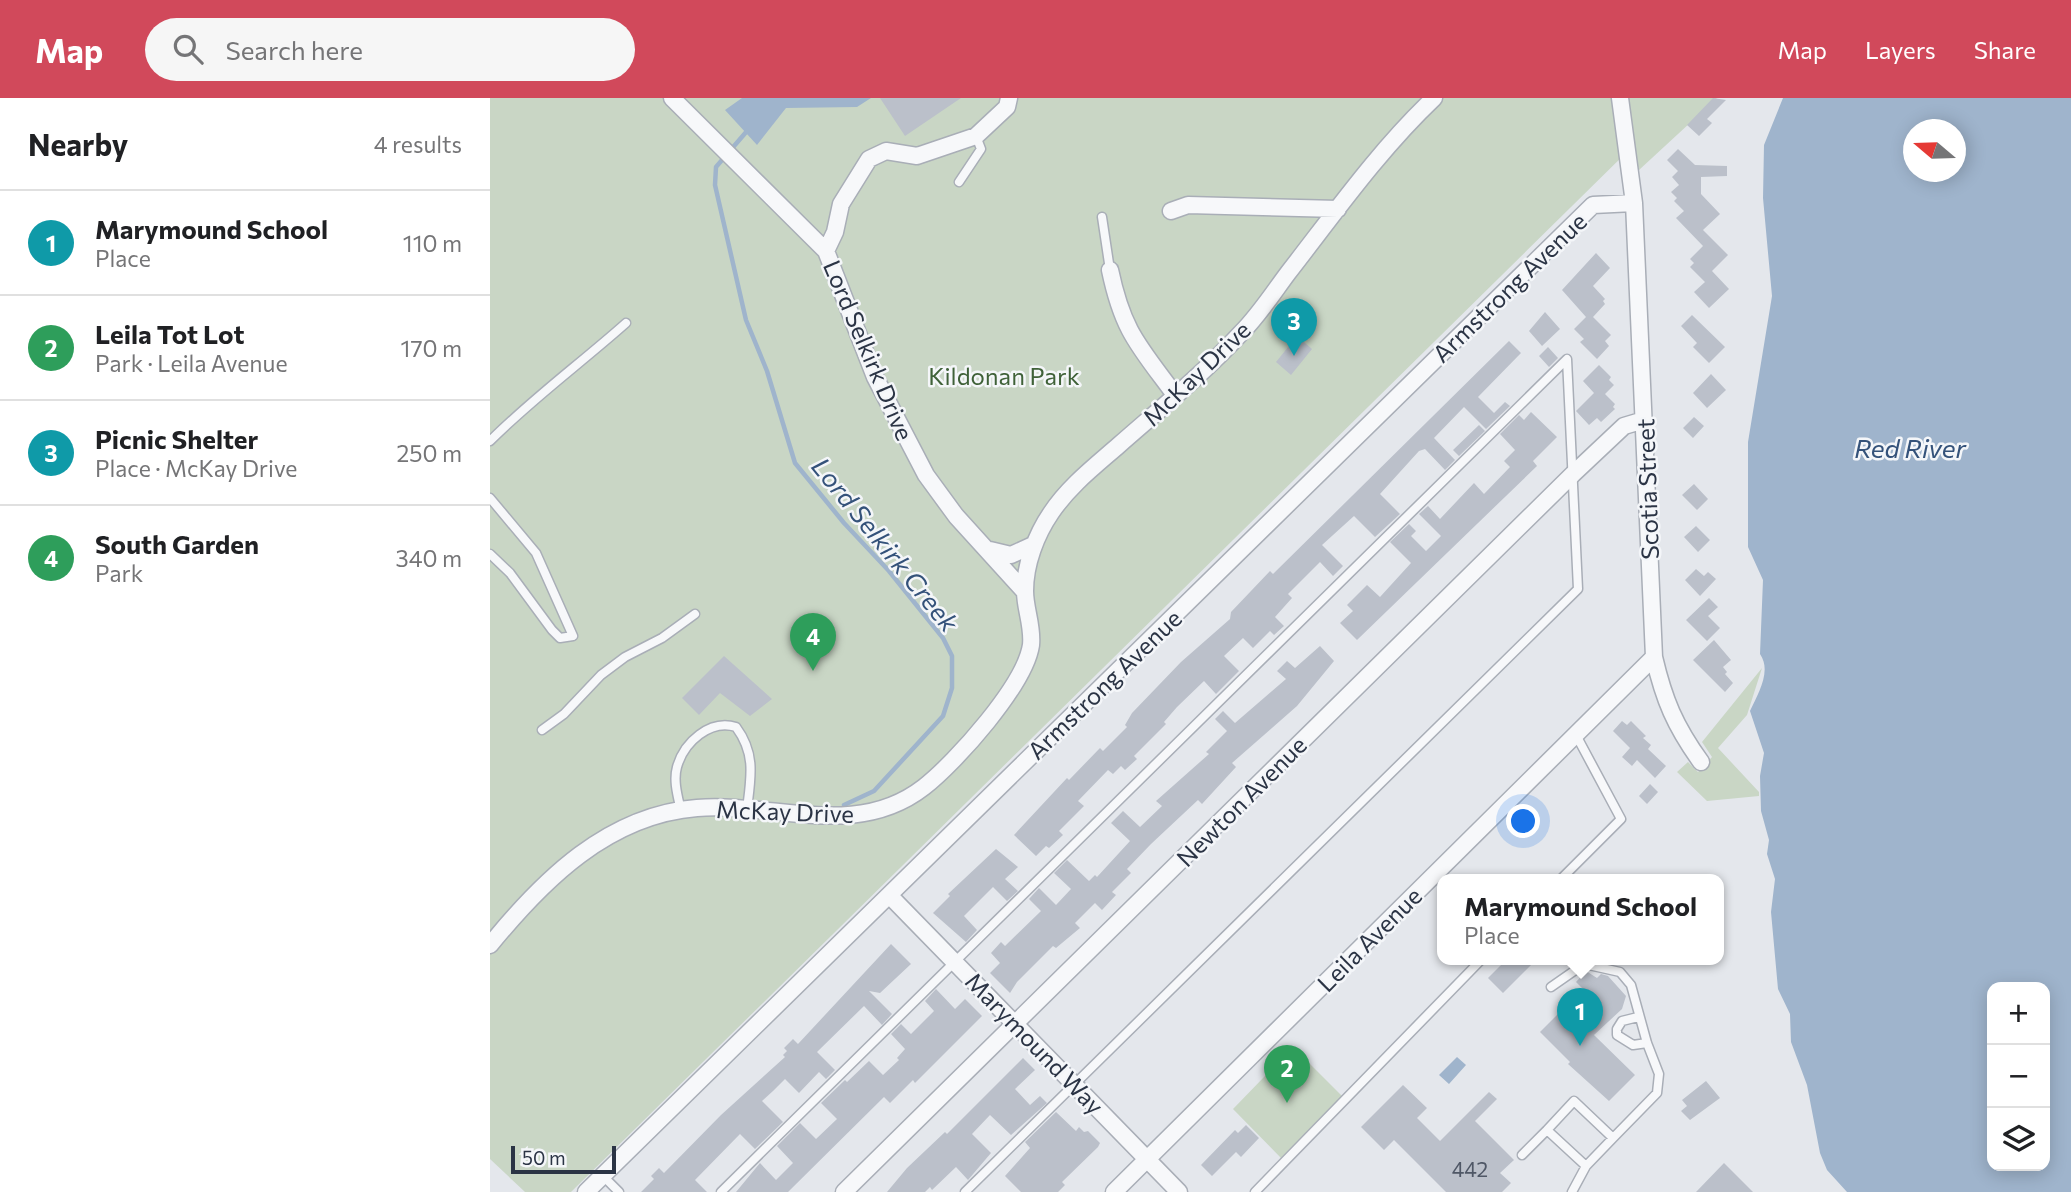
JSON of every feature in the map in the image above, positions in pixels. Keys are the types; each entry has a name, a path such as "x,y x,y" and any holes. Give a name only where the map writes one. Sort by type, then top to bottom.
{"street":[{"path":"672,98 826,251"},
{"name":"Lord Selkirk Drive","path":"1009,98 1007,107 976,136 917,156 886,151 869,159 841,204 835,232 826,251 875,377 926,475 956,516 1025,592"},
{"name":"McKay Drive","path":"490,945 538,888 576,857 638,822 695,808 747,809 837,818 870,814 899,804 926,786 1015,686 1026,666 1031,643 1030,614 1025,592 1033,545 1049,516 1076,483 1243,332 1338,209 1434,98"},
{"name":"Scotia Street","path":"1620,98 1634,203 1654,657 1663,695 1676,726 1702,762"},
{"name":"Armstrong Avenue","path":"586,1192 1593,205 1634,203"},
{"path":"1171,211 1188,205 1338,209"},
{"path":"1110,270 1118,306 1132,339 1175,396"},
{"name":"Newton Avenue","path":"844,1192 1573,474 1624,426 1644,420"},
{"path":"988,549 1011,555 1033,545"},
{"name":"Leila Avenue","path":"1114,1192 1654,657"},
{"name":"Marymound Way","path":"889,895 1179,1192"}],"lane":[{"path":"959,182 981,149 976,136"},
{"path":"1102,217 1110,270"},
{"path":"490,441 546,388 586,359 626,323"},
{"path":"721,1192 1567,359 1578,589 965,1192"},
{"path":"490,498 536,553 573,636 560,638 510,573 490,554"},
{"path":"542,730 564,714 601,675 625,657 662,638 695,614"},
{"path":"681,811 676,780 678,765 686,750 706,729 718,724 736,727 746,741 753,761 747,809"},
{"path":"1566,874 1621,819 1576,734"},
{"path":"1255,1192 1476,965"},
{"path":"1551,987 1583,965"},
{"path":"1572,1192 1586,1166 1657,1093 1659,1074 1638,1017 1631,985 1620,972 1588,965"},
{"path":"1638,1017 1622,1021 1617,1035 1633,1045 1647,1043"},
{"path":"1522,1155 1574,1101 1613,1138"},
{"path":"1547,1130 1586,1166"},
{"path":"603,1176 619,1192"}],"green space":[{"name":"Kildonan Park","path":"490,98 1717,98 1639,170 1632,147 571,1192 525,1192 490,1159"},
{"path":"1762,668 1747,715 1718,748 1759,792 1759,796 1707,801 1677,772 1688,762 1698,772 1712,757 1702,742"},
{"path":"1293,1047 1342,1096 1281,1158 1233,1109"}],"water":[{"path":"742,98 871,98 857,107 786,108 757,145 725,110"},
{"name":"Red River","path":"1783,98 2071,98 2071,1192 1847,1192 1827,1170 1820,1153 1807,1085 1791,1042 1790,1014 1778,989 1771,912 1775,879 1767,854 1769,840 1761,811 1760,776 1764,753 1750,711 1760,690 1765,668 1760,654 1763,580 1748,547 1748,442 1772,296 1763,198 1764,145"},
{"path":"1457,1057 1466,1065 1449,1084 1439,1075"}],"building":[{"path":"880,98 961,98 905,136"},
{"path":"1713,98 1726,100 1707,119 1712,123 1699,136 1687,125"},
{"path":"1678,149 1695,165 1727,166 1727,176 1701,177 1701,194 1720,214 1703,230 1728,255 1712,271 1729,289 1709,308 1694,292 1705,282 1690,267 1694,263 1690,259 1703,246 1676,218 1684,211 1674,201 1677,198 1671,192 1679,185 1672,177 1678,171 1667,160"},
{"path":"1596,253 1610,268 1593,286 1605,299 1605,304 1593,317 1611,335 1605,341 1609,346 1597,359 1580,342 1584,339 1574,329 1586,317 1562,290"},
{"path":"1545,312 1560,329 1542,346 1529,331"},
{"path":"1692,315 1725,347 1709,363 1693,347 1697,343 1681,326"},
{"path":"1297,336 1312,349 1291,375 1276,362"},
{"path":"1509,341 1521,353 1478,397 1494,413 1505,402 1510,406 1486,429 1464,407 1434,438 1455,460 1445,470 1425,449 1419,451 1380,494 1400,514 1375,537 1354,516 1322,545 1343,566 1333,576 1320,562 1288,594 1292,598 1275,617 1284,626 1274,635 1270,631 1253,648 1243,638 1224,656 1239,671 1216,694 1204,681 1134,756 1137,759 1125,770 1121,766 1113,774 1108,770 1078,801 1084,806 1059,831 1063,835 1049,848 1046,846 1036,856 1014,835 1067,778 1069,780 1100,748 1103,751 1127,727 1125,725 1132,713 1181,662 1230,619 1231,612 1270,571 1273,574"},
{"path":"1548,347 1558,358 1549,367 1539,356"},
{"path":"1599,365 1611,377 1609,380 1614,385 1605,394 1615,404 1615,409 1601,422 1597,418 1589,425 1576,411 1594,393 1583,381"},
{"path":"1711,374 1726,390 1707,408 1693,393"},
{"path":"1531,412 1557,437 1533,461 1537,466 1357,640 1340,623 1353,611 1347,605 1367,585 1380,597 1411,563 1390,542 1409,524 1416,531 1411,536 1426,551 1441,536 1419,514 1428,506 1440,519 1474,483 1484,494 1510,467 1504,461 1515,450 1500,434 1519,415 1524,420"},
{"path":"1694,417 1704,426 1693,438 1683,428"},
{"path":"1479,425 1485,431 1459,456 1453,450"},
{"path":"1694,484 1708,499 1697,510 1682,495"},
{"path":"1696,526 1710,540 1698,552 1684,537"},
{"path":"1696,569 1704,576 1708,572 1716,579 1700,596 1685,580"},
{"path":"1709,598 1718,607 1708,616 1720,628 1707,641 1686,620"},
{"path":"1714,640 1731,660 1723,667 1733,683 1725,692 1693,660"},
{"path":"1320,646 1334,661 1297,706 1232,763 1236,767 1202,804 1198,800 1127,869 1131,873 1112,892 1116,895 1102,910 1095,903 1075,923 1080,928 1056,948 1053,946 1017,982 1010,993 990,973 1000,963 991,953 1001,942 1005,946 1041,911 1029,899 1039,888 1056,905 1071,889 1054,873 1067,860 1089,881 1095,875 1097,877 1130,841 1111,823 1123,811 1140,827 1162,806 1156,801 1209,754 1206,752 1227,731 1215,719 1223,711 1235,723 1286,679 1277,671 1287,661 1295,668"},
{"path":"724,656 772,699 750,716 720,693 699,715 682,698"},
{"path":"1622,721 1627,725 1631,721 1646,736 1643,738 1651,745 1648,749 1666,766 1655,778 1637,760 1632,766 1622,757 1630,748 1613,731"},
{"path":"1650,784 1658,792 1647,804 1639,796"},
{"path":"996,849 1018,867 1005,879 1018,891 1007,901 993,887 964,916 977,930 966,942 933,913 950,896 948,894"},
{"path":"891,944 911,964 880,993 869,991 892,1014 882,1025 864,1006 817,1052 835,1070 826,1079 819,1072 799,1093 785,1079 762,1101 783,1122 755,1149 740,1134 695,1180 707,1192 641,1192 654,1179 651,1176 659,1168 664,1173 721,1115 785,1057 783,1055 787,1051 784,1048 793,1039 798,1044"},
{"path":"1501,965 1531,965 1503,993 1488,978"},
{"path":"1586,971 1597,978 1601,974 1608,976 1626,996 1622,1009 1594,1035 1635,1075 1609,1101 1568,1064 1570,1062 1540,1032 1583,989 1576,982"},
{"path":"936,989 955,1009 965,999 982,1016 915,1083 913,1080 890,1103 884,1097 788,1192 736,1192 760,1163 776,1180 793,1163 777,1146 800,1123 816,1139 837,1119 821,1103 845,1080 847,1082 869,1061 883,1075 899,1060 897,1058 905,1049 891,1034 901,1024 911,1034 934,1011 925,1001"},
{"path":"1023,1058 1035,1070 1015,1089 1030,1105 1040,1096 1047,1103 1011,1135 990,1115 972,1134 991,1153 968,1180 956,1167 932,1190 930,1187 925,1192 887,1192 907,1168 945,1132 947,1134"},
{"path":"1706,1081 1720,1098 1690,1120 1681,1111 1687,1106 1682,1100"},
{"path":"1403,1085 1427,1108 1417,1118 1440,1141 1489,1092 1497,1099 1475,1121 1514,1160 1500,1173 1511,1183 1502,1192 1446,1192 1394,1140 1384,1150 1361,1127"},
{"path":"1056,1112 1076,1131 1079,1127 1084,1132 1088,1131 1100,1143 1062,1182 1065,1185 1058,1192 1021,1192 1005,1176 1030,1148 1025,1142"},
{"path":"1246,1125 1259,1138 1241,1157 1236,1152 1212,1176 1201,1165 1235,1130 1238,1133"},
{"path":"1724,1163 1753,1192 1696,1192"}],"waterway":[{"name":"Lord Selkirk Creek","path":"747,131 716,167 715,185 746,320 767,371 795,463 844,523 889,571 943,638 952,656 952,688 943,716 874,791 844,805"}],"place":[{"name":"Picnic Shelter","path":"1294,356"},
{"name":"South Garden","path":"813,671"},
{"name":"Marymound School","path":"1580,1046"},
{"name":"Leila Tot Lot","path":"1287,1103"}]}
